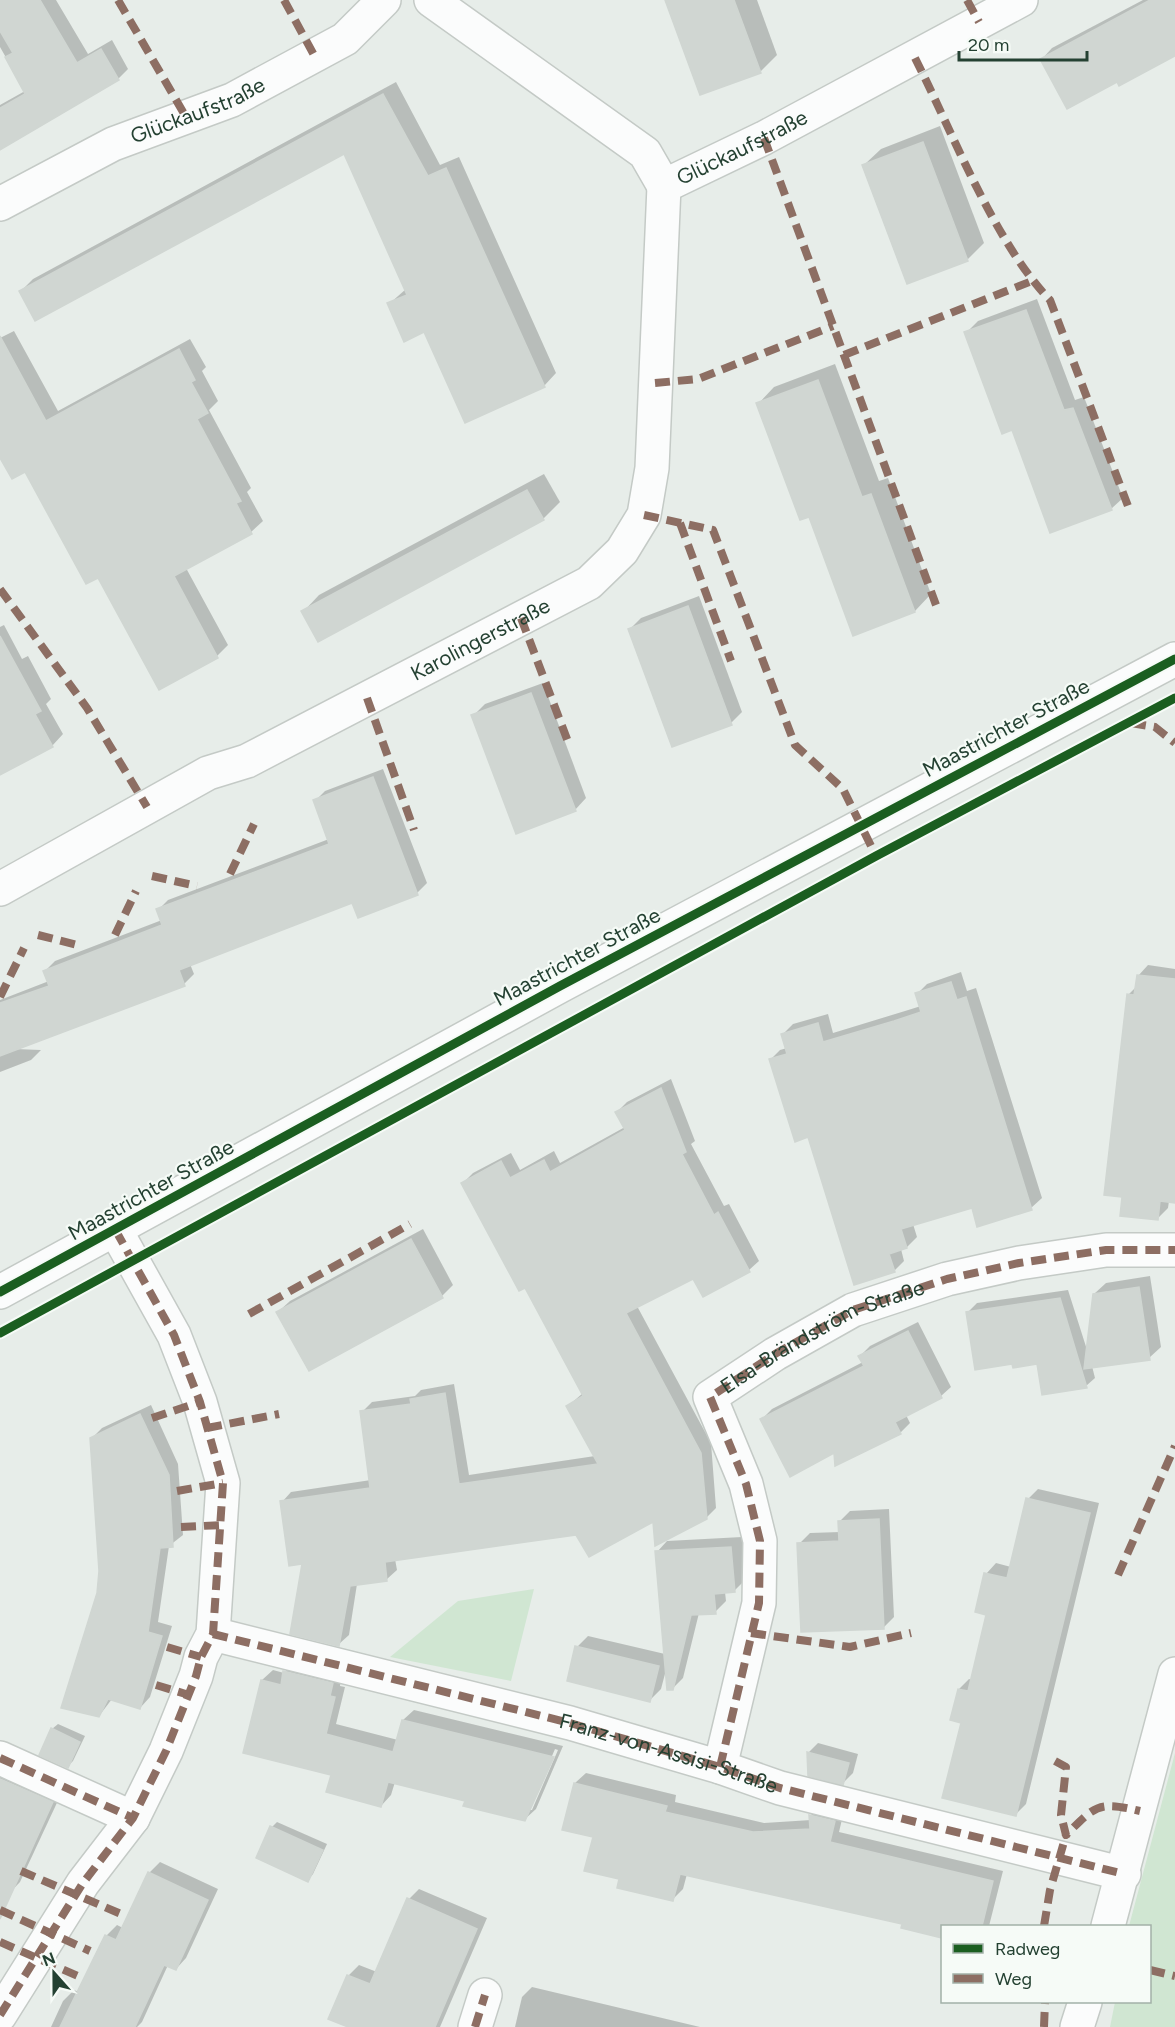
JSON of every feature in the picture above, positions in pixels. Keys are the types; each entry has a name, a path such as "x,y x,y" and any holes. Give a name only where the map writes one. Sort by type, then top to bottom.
{"street":[{"name":"Glückaufstraße","path":"0,204 113,144 232,100 345,39 384,0"},
{"name":"Glückaufstraße","path":"431,0 645,153 664,186 764,138 1021,0"},
{"name":"Karolingerstraße","path":"0,889 208,773 247,760 590,583 622,551 644,515 652,468 664,186"},
{"name":"Maastrichter Straße","path":"0,1292 116,1231 560,986 1172,668"},
{"path":"0,2015 80,1888 133,1818 166,1751 201,1657 213,1634 223,1483 200,1402 174,1335 116,1231"},
{"name":"Elsa-Brändström-Straße","path":"720,1767 759,1603 760,1541 746,1484 710,1397 775,1354 853,1310 947,1279 1019,1263 1106,1250 1175,1250"},
{"name":"Franz-von-Assisi-Straße","path":"213,1634 570,1723 720,1767 780,1788 1124,1874"},
{"path":"1108,1925 1124,1874 1175,1674"},
{"path":"0,1758 133,1818"},
{"path":"475,2027 485,1995"},
{"path":"1077,2027 1084,2003"}],"green space":[{"path":"534,1589 511,1681 390,1657 458,1601"},
{"path":"1175,1753 1175,2027 1110,2027 1115,2003 1151,2003 1151,1925 1129,1925"}],"building":[{"path":"0,0 40,0 77,63 101,49 119,80 0,150 0,108 25,94 5,57 13,53 0,31"},
{"path":"665,0 734,0 761,73 700,95"},
{"path":"1150,0 1175,0 1175,56 1119,86 1117,82 1067,109 1040,59"},
{"path":"383,94 428,176 446,168 545,387 465,423 424,332 404,342 387,303 407,295 344,154 35,321 19,291"},
{"path":"923,142 968,261 907,284 862,165"},
{"path":"1026,310 1064,410 1073,408 1112,510 1050,533 1012,430 1002,434 964,332"},
{"path":"0,336 46,421 179,349 195,380 191,382 208,413 197,419 241,501 236,503 252,534 174,576 218,658 159,690 98,578 86,584 25,472 12,479 0,458"},
{"path":"818,380 862,497 871,494 915,612 853,636 809,517 800,520 756,403"},
{"path":"527,490 544,520 318,642 301,611"},
{"path":"688,606 732,725 672,747 628,629"},
{"path":"0,636 41,711 35,714 53,747 0,775"},
{"path":"531,693 576,811 516,834 471,715"},
{"path":"373,777 418,895 358,918 352,903 179,970 185,986 0,1056 0,1003 49,986 43,971 162,925 156,909 329,844 313,800"},
{"path":"1137,975 1175,979 1175,1203 1160,1201 1158,1220 1120,1216 1122,1197 1104,1195 1127,994 1134,995"},
{"path":"951,982 957,1000 966,997 1032,1210 977,1227 972,1208 901,1229 907,1248 889,1254 895,1272 854,1285 808,1137 795,1142 769,1059 787,1054 781,1034 818,1023 823,1042 894,1021 921,1012 915,993"},
{"path":"661,1088 686,1152 682,1154 714,1215 718,1212 750,1272 703,1297 693,1279 626,1313 701,1453 707,1519 655,1546 653,1522 589,1557 576,1535 385,1562 387,1581 350,1586 339,1646 290,1634 302,1564 289,1566 280,1501 370,1488 360,1411 411,1404 410,1399 445,1393 459,1484 598,1464 566,1406 583,1396 525,1288 519,1291 461,1183 501,1161 510,1178 544,1160 550,1172 625,1130 615,1112"},
{"path":"411,1239 443,1298 309,1371 276,1312"},
{"path":"1139,1287 1150,1360 1084,1369 1093,1294"},
{"path":"1060,1298 1087,1388 1042,1395 1037,1364 1013,1368 1012,1364 975,1370 966,1312"},
{"path":"908,1331 942,1398 895,1422 901,1434 835,1466 834,1453 790,1477 760,1419 864,1366 858,1356"},
{"path":"140,1414 169,1475 173,1547 160,1548 148,1632 162,1636 140,1709 108,1699 99,1717 61,1708 97,1593 99,1571 90,1438"},
{"path":"1026,1498 1090,1513 1016,1816 942,1798 961,1723 950,1720 958,1689 968,1691 986,1615 975,1612 984,1573 1007,1578"},
{"path":"879,1519 884,1629 801,1632 797,1543 839,1541 838,1521"},
{"path":"731,1547 735,1592 714,1594 716,1614 691,1615 673,1690 667,1690 655,1551"},
{"path":"575,1646 659,1666 650,1702 567,1681"},
{"path":"283,1671 333,1683 330,1696 335,1697 326,1734 393,1752 402,1720 554,1757 525,1821 463,1806 465,1801 388,1782 381,1807 326,1792 331,1775 243,1753 261,1680 281,1685"},
{"path":"51,1728 80,1742 68,1768 39,1755"},
{"path":"807,1752 849,1763 843,1785 808,1776"},
{"path":"0,1779 53,1802 0,1919"},
{"path":"574,1783 667,1806 665,1812 753,1832 810,1829 809,1815 835,1821 830,1842 993,1881 982,1925 941,1925 941,1938 901,1928 902,1924 680,1874 673,1901 617,1888 619,1879 584,1871 593,1837 562,1830"},
{"path":"270,1826 323,1850 308,1882 256,1858"},
{"path":"148,1872 208,1900 176,1970 164,1965 135,2027 60,2027 105,1935 116,1940"},
{"path":"407,1898 477,1929 435,2027 348,2027 328,2019 347,1975 370,1984"}],"marked path":[{"path":"118,0 186,117"},
{"path":"284,0 314,55"},
{"path":"967,0 979,22"},
{"path":"915,58 992,217 1010,248 1050,300 1128,506"},
{"path":"764,138 936,605"},
{"path":"844,355 1032,281"},
{"path":"655,383 698,379 833,326"},
{"path":"644,515 713,530 795,745 843,789 876,856"},
{"path":"680,523 731,661"},
{"path":"0,589 87,708 147,807"},
{"path":"521,618 570,747"},
{"path":"367,698 414,830"},
{"path":"1131,723 1155,727 1175,743"},
{"path":"230,874 254,824"},
{"path":"152,876 197,886"},
{"path":"115,935 136,891"},
{"path":"38,935 81,946"},
{"path":"0,997 24,948"},
{"path":"249,1314 410,1224"},
{"path":"0,2015 83,1883 133,1818 166,1751 196,1676 201,1657 213,1634 223,1483 200,1402 174,1335 116,1231"},
{"path":"720,1767 759,1603 760,1541 746,1484 710,1397 775,1354 853,1310 947,1279 1019,1263 1106,1250 1175,1250"},
{"path":"152,1418 200,1402"},
{"path":"207,1428 279,1414"},
{"path":"1118,1575 1175,1446"},
{"path":"177,1491 223,1483"},
{"path":"181,1527 222,1525"},
{"path":"751,1633 850,1647 911,1633"},
{"path":"213,1634 570,1723 720,1767 780,1788 1124,1874"},
{"path":"167,1647 201,1657"},
{"path":"156,1685 189,1695"},
{"path":"0,1758 133,1818"},
{"path":"1055,1761 1066,1767 1061,1815 1066,1835 1084,1817 1098,1808 1115,1806 1140,1811"},
{"path":"1044,1925 1050,1890 1066,1835"},
{"path":"21,1871 121,1914"},
{"path":"0,1910 90,1951"},
{"path":"0,1942 78,1976"},
{"path":"1151,1970 1175,1976"},
{"path":"475,2027 485,1995"},
{"path":"1044,2027 1045,2003"}],"cycle path":[{"path":"0,1292 560,986 1175,659"},
{"path":"0,1333 876,856 1175,698"}]}
